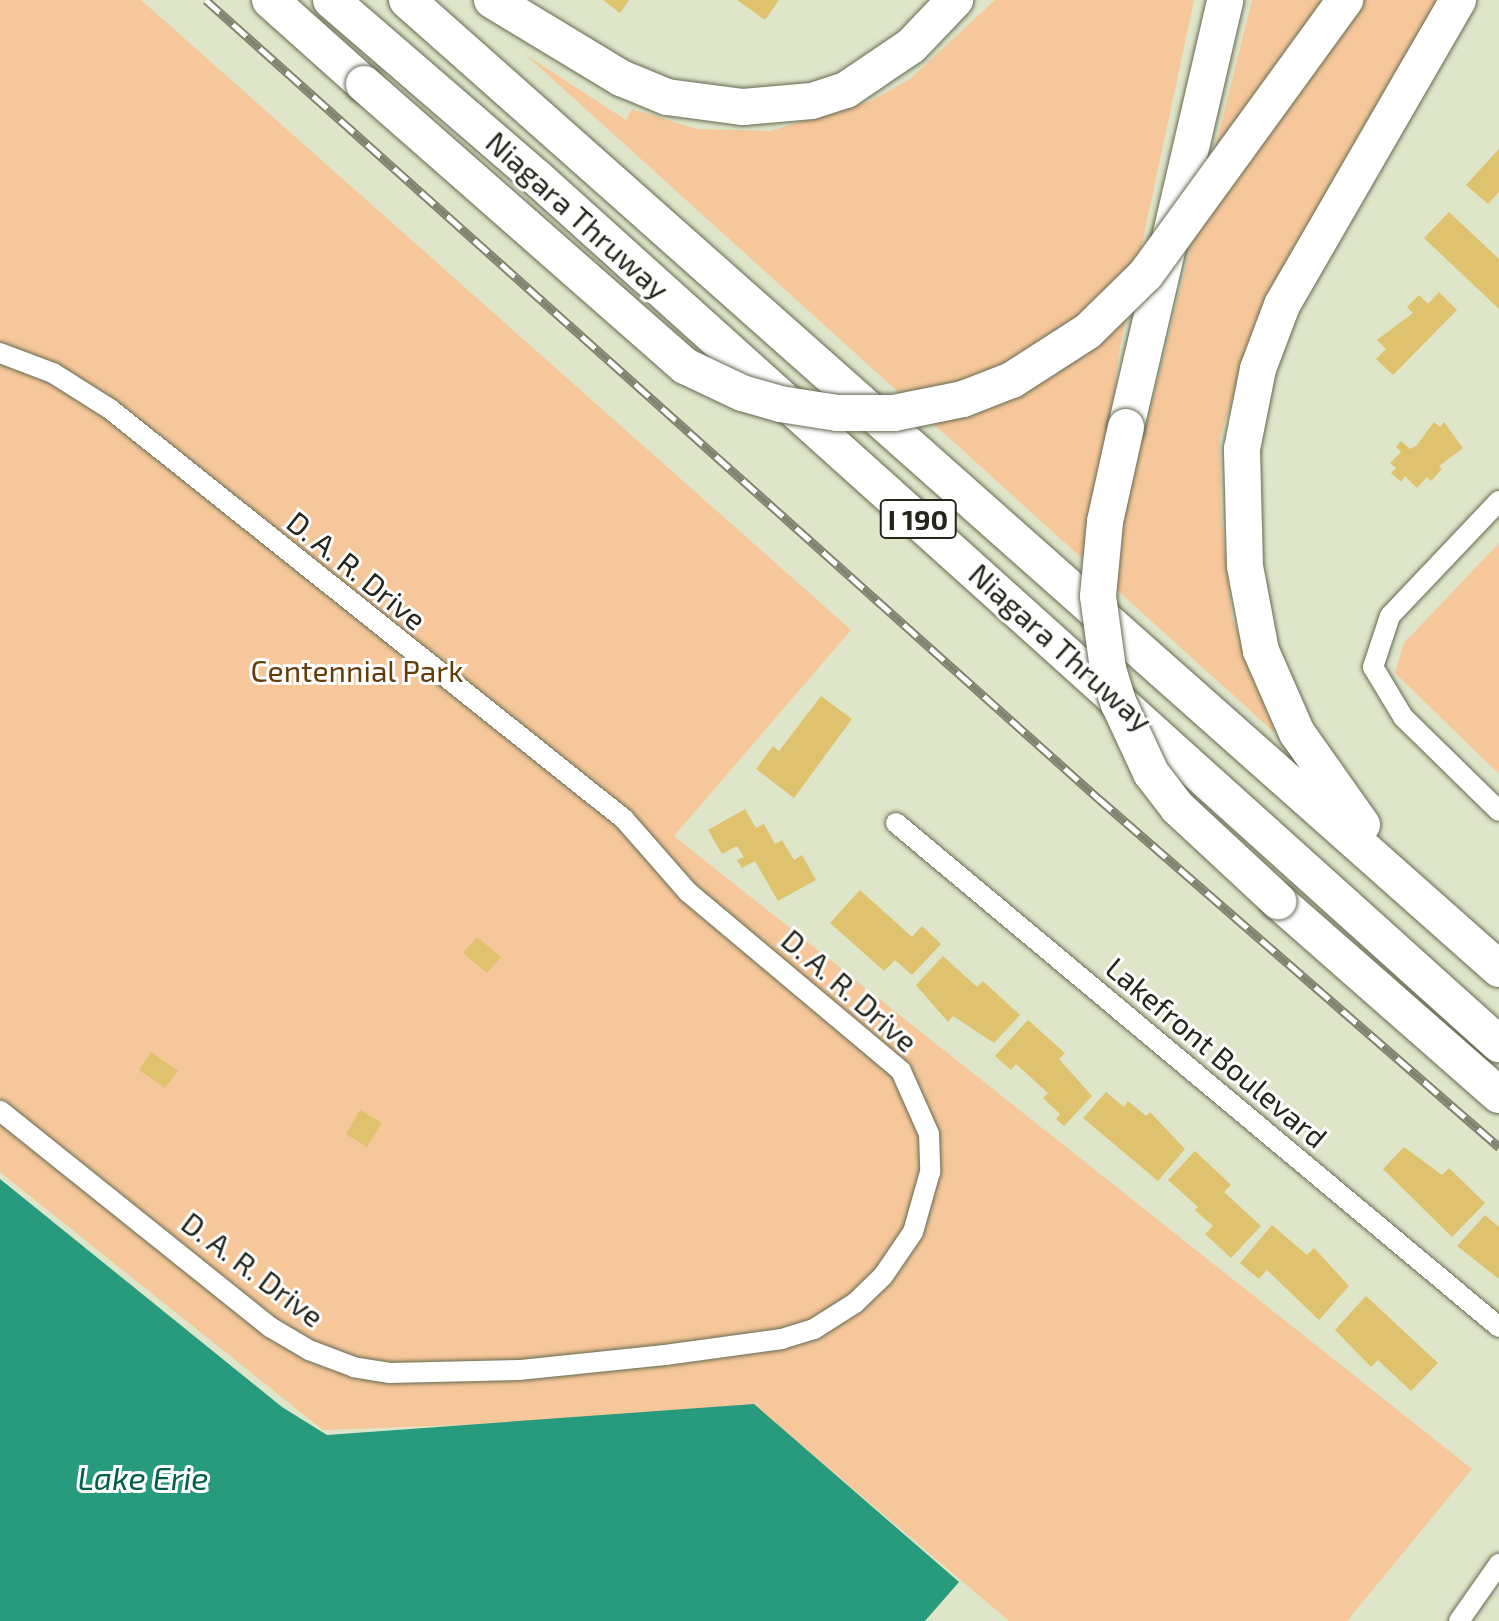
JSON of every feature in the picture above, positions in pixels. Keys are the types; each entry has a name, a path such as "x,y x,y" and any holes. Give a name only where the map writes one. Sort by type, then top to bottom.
{"highway":[{"path":"270,0 685,366 780,404 837,413 894,413 963,399 1012,380 1052,358 1100,321 1146,274 1345,0"},
{"name":"Niagara Thruway","path":"331,0 548,188 1499,1044"},
{"name":"Niagara Thruway","path":"407,0 1499,969"},
{"path":"492,0 621,78 667,97 743,107 812,101 846,90 911,46 955,0"},
{"path":"1225,0 1105,522 1098,596 1108,669 1119,704 1151,773 1178,808 1278,901 1499,1095"},
{"path":"1428,907 1312,758 1276,691 1248,597 1241,474 1248,409 1282,305 1458,0"}],"street":[{"name":"D. A. R. Drive","path":"0,353 53,373 110,409 624,819 688,892 869,1039 901,1071 929,1134 930,1172 913,1232 883,1276 855,1303 814,1329 755,1344 652,1357 519,1370 390,1373 309,1350 270,1327 0,1111"},
{"path":"1499,501 1390,616 1373,667 1403,717 1499,811"},
{"name":"Lakefront Boulevard","path":"896,823 1499,1327"},
{"path":"1459,1621 1499,1564"}],"green space":[{"name":"Centennial Park","path":"0,0 141,0 851,630 674,836 1472,1469 1347,1621 1009,1621 765,1414 323,1430 0,1172"},
{"path":"995,0 1194,0 1119,352 1110,429 1143,439 1252,0 1439,0 1256,329 1220,437 1221,512 1232,617 1275,733 526,55 626,120 632,109 697,129 770,131 871,101 910,79"},
{"path":"1499,543 1499,774 1395,673 1404,643"}],"water":[{"name":"Lake Erie","path":"0,1179 282,1407 327,1435 754,1404 959,1582 925,1621 0,1621"}],"building":[{"path":"603,0 629,0 620,13"},
{"path":"737,0 779,0 765,20"},
{"path":"1499,149 1499,192 1488,204 1466,185"},
{"path":"1449,212 1499,259 1499,309 1424,238"},
{"path":"1439,292 1457,310 1393,375 1376,359 1386,349 1377,340 1413,313 1407,307 1419,295 1428,304"},
{"path":"1434,422 1440,427 1444,422 1463,448 1439,466 1442,469 1431,481 1427,477 1417,488 1405,476 1401,482 1391,473 1396,468 1390,463 1401,452 1396,447 1401,441 1410,449 1417,445"},
{"path":"821,696 852,719 794,798 756,769 773,746 779,751"},
{"path":"745,809 756,828 764,824 775,844 782,840 794,860 802,855 816,880 778,901 755,861 742,868 737,860 744,857 737,846 722,854 708,830"},
{"path":"860,890 912,937 922,926 941,944 912,975 895,960 884,971 830,923"},
{"path":"477,937 501,957 487,973 463,953"},
{"path":"943,956 977,987 983,981 1020,1015 994,1043 953,1016 948,1022 916,985"},
{"path":"1028,1020 1065,1053 1059,1059 1092,1096 1064,1126 1056,1119 1060,1114 1043,1098 1048,1093 1016,1064 1011,1070 995,1056"},
{"path":"151,1052 178,1071 165,1088 139,1070"},
{"path":"1106,1092 1124,1107 1128,1101 1146,1116 1150,1112 1185,1149 1158,1181 1083,1118"},
{"path":"360,1110 382,1123 367,1147 346,1134"},
{"path":"1404,1147 1442,1175 1449,1168 1485,1203 1452,1237 1383,1169"},
{"path":"1195,1151 1231,1185 1224,1192 1261,1226 1231,1258 1205,1234 1213,1226 1195,1210 1198,1207 1168,1180"},
{"path":"1485,1215 1499,1227 1499,1279 1457,1246"},
{"path":"1272,1225 1307,1255 1314,1248 1349,1286 1319,1320 1267,1270 1259,1279 1240,1263"},
{"path":"1366,1296 1438,1363 1411,1391 1378,1360 1371,1367 1335,1330"}],"railway":[{"path":"206,0 1098,798 1499,1147"}]}
